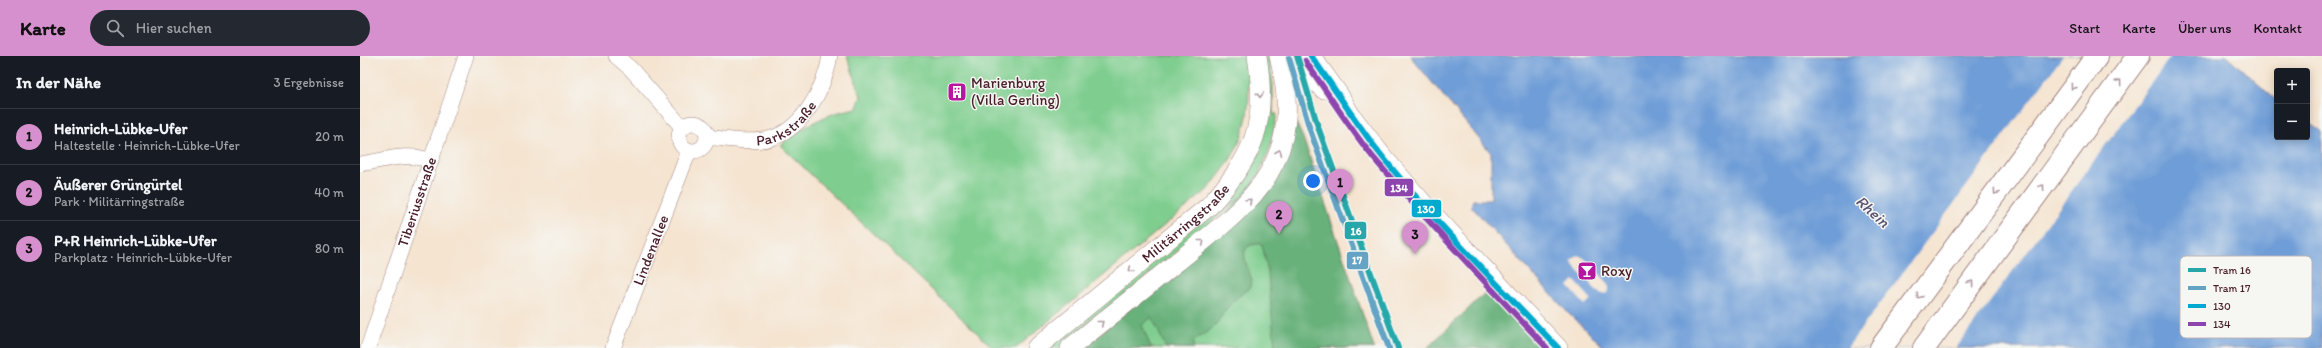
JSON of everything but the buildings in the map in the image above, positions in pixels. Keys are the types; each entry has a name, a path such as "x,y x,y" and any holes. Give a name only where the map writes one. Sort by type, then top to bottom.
{"highway":[{"path":"1881,348 2097,56"},
{"path":"1924,348 2138,56"}],"main road":[{"name":"Militärringstraße","path":"1036,348 1209,206 1230,183 1245,160 1250,149 1261,110 1257,56"},
{"name":"Militärringstraße","path":"1070,348 1224,224 1254,196 1269,174 1280,149 1285,130 1286,92 1279,56"},
{"path":"1291,56 1350,114"},
{"path":"1311,56 1339,95 1350,114 1382,156 1428,209 1558,348"},
{"path":"1285,130 1294,111 1296,91 1299,84 1304,79 1313,78"}],"street":[{"name":"Tiberiusstraße","path":"368,348 466,56"},
{"path":"616,56 631,68 682,127"},
{"name":"Parkstraße","path":"707,137 756,140 772,138 786,131 802,117 811,104 821,86 830,56"},
{"path":"689,123 697,123 703,127 707,137 703,148 696,152 689,152 682,148 678,141 678,133 682,127 689,123"},
{"name":"Lindenallee","path":"612,348 689,152"},
{"path":"360,164 407,156 420,156 430,161"}],"green space":[{"path":"847,56 1246,56 1249,96 1247,113 1244,129 1238,144 1220,175 1206,191 1016,348 993,348 780,145 816,121 845,110 857,108 861,96"},
{"path":"1265,56 1268,56 1273,83 1273,114 1277,114 1269,152 1259,174 1242,196 1171,257 1059,348 1045,348 1226,200 1243,180 1258,153"},
{"path":"1296,123 1303,138 1374,348 1083,348 1176,270 1291,141"},
{"path":"1296,123 1303,138 1374,348 1275,348 1268,273 1262,244 1253,244 1245,251 1246,262 1252,281 1249,289 1239,296 1226,309 1215,326 1193,342 1194,348 1166,348 1152,317 1142,325 1151,348 1083,348 1176,270 1291,141"},
{"path":"1487,291 1542,348 1427,348"}],"water":[{"name":"Rhein","path":"1410,56 2227,56 2274,98 2274,140 2310,140 2310,124 2322,132 2322,348 1605,348 1569,314 1471,206 1473,200 1491,200 1491,153"}],"pier":[{"path":"2063,56 2171,56 1956,348 1847,348"},
{"name":"Roxy","path":"1578,255 1584,258 1608,283 1608,293 1602,294 1597,291 1574,266 1572,260"},
{"path":"1574,280 1591,299 1585,305 1568,286"}],"tram line":[{"name":"16","path":"1297,56 1318,127 1398,348"},
{"name":"17","path":"1289,58 1310,130 1389,348"}],"transit line":[{"name":"130","path":"1311,56 1381,155 1423,205 1558,348"},
{"name":"134","path":"1305,61 1367,150 1397,186 1547,348"}],"place":[{"name":"Marienburg (Villa Gerling)","path":"957,92"},
{"name":"Heinrich-Lübke-Ufer","path":"1340,202"},
{"name":"Äußerer Grüngürtel","path":"1279,234"},
{"name":"P+R Heinrich-Lübke-Ufer","path":"1415,254"},
{"name":"Roxy","path":"1587,271"}]}
